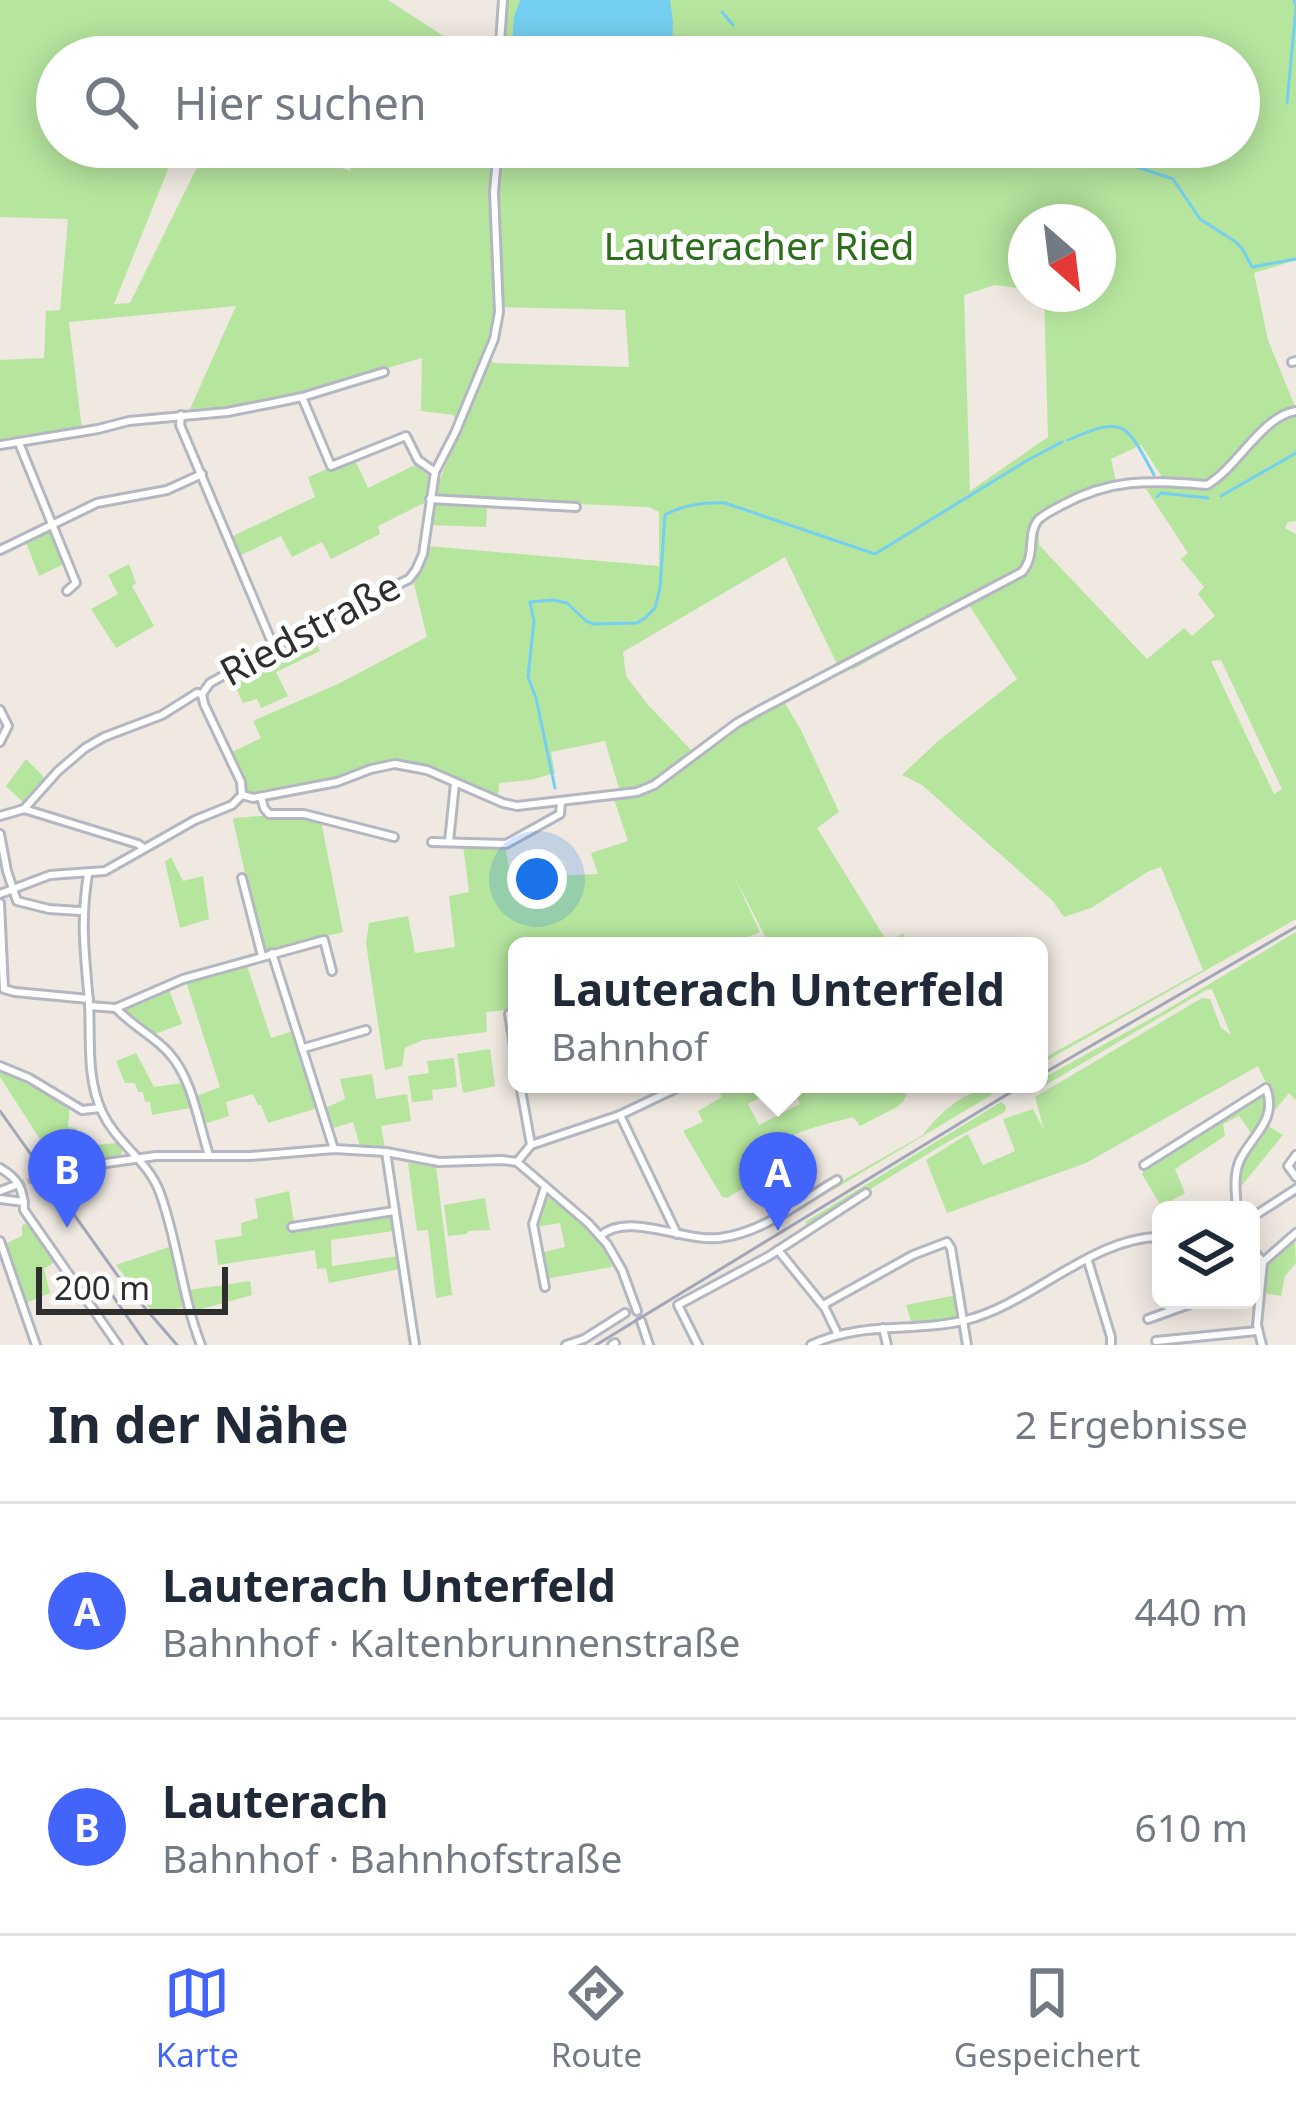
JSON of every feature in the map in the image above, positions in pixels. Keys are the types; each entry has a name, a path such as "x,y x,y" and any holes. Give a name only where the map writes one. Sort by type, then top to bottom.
{"street":[{"path":"501,36 502,0"},
{"name":"Riedstraße","path":"24,809 85,748 161,715 197,692 202,694 210,683 274,646 409,579 423,554 434,472 485,361 499,312 496,168"},
{"path":"0,446 129,421 226,412 302,397 384,371"},
{"path":"302,397 331,466 401,436 410,440 418,460 434,472"},
{"path":"242,795 261,797 337,782 395,764 427,770 517,806 637,792 654,785 747,717 1022,572 1031,560 1039,518 1085,493 1107,487 1161,481 1208,484 1280,415 1296,411"},
{"path":"181,415 181,425 274,646"},
{"path":"18,441 76,583 67,591"},
{"path":"0,550 97,503 167,490 202,474"},
{"path":"430,499 577,507"},
{"path":"202,694 241,782 242,795 232,805 195,820 111,869 50,875 13,889 0,898 0,936 4,989 116,1008 169,1053 182,1072 209,1155"},
{"path":"0,710 8,726 0,742"},
{"path":"449,842 455,783"},
{"path":"261,797 269,814 304,814 394,837"},
{"path":"432,842 506,844 560,814 561,802"},
{"path":"0,816 24,809 144,848"},
{"path":"0,834 20,903 82,911"},
{"path":"88,874 82,911 91,1074 100,1108 159,1190 199,1341"},
{"path":"242,878 262,956"},
{"path":"116,1008 171,983 324,940 332,971"},
{"path":"272,953 334,1149"},
{"path":"304,1048 366,1030"},
{"path":"0,1066 82,1110 100,1108"},
{"path":"1144,1165 1266,1088 1270,1113 1237,1170 1237,1201"},
{"path":"522,1093 531,1144"},
{"path":"517,1162 531,1144 620,1115 666,1093"},
{"path":"620,1115 677,1234"},
{"path":"52,1174 138,1159 334,1149 439,1162 517,1162 600,1236 622,1270 637,1311"},
{"path":"386,1152 415,1345"},
{"path":"1296,1155 1288,1166 1296,1177"},
{"path":"0,1168 23,1190 24,1210 118,1345"},
{"path":"600,1236 620,1225 714,1238 755,1228 837,1180"},
{"path":"0,1195 16,1185"},
{"path":"545,1187 533,1224 545,1287"},
{"path":"1260,1212 1296,1189"},
{"path":"698,1345 678,1305 778,1250 866,1193"},
{"path":"0,1195 24,1202"},
{"path":"292,1227 394,1211"},
{"path":"1260,1270 1296,1233"},
{"path":"811,1345 838,1335 964,1321 1126,1241 1152,1237"},
{"path":"0,1241 36,1345"},
{"path":"823,1305 946,1242 951,1248 967,1345"},
{"path":"778,1250 823,1305 838,1335"},
{"path":"1260,1258 1263,1262"},
{"path":"1088,1261 1111,1345"},
{"path":"1148,1319 1176,1309"},
{"path":"1257,1309 1262,1345"},
{"path":"566,1345 625,1313"},
{"path":"641,1321 650,1345"},
{"path":"883,1328 887,1345"},
{"path":"1156,1341 1257,1330"}],"green space":[{"name":"Lauteracher Ried","path":"0,0 388,0 444,36 36,36 36,168 169,168 114,304 130,303 197,168 491,168 489,209 495,307 483,358 495,363 629,367 625,310 500,307 491,209 494,168 1260,168 1260,36 502,36 504,0 1296,0 1296,260 1254,273 1268,340 1296,409 1296,521 1285,528 1296,534 1296,919 1048,1060 1203,970 1161,867 1091,908 1064,917 1052,900 922,785 902,775 1017,679 969,605 852,670 848,660 838,666 785,557 623,652 626,676 695,754 743,716 780,695 839,812 817,828 884,937 765,937 733,874 760,932 748,937 508,937 508,1010 486,1012 487,1032 423,1040 405,1048 402,1066 385,1070 366,943 369,923 408,916 415,953 455,947 449,896 469,892 463,845 505,846 511,877 598,874 591,853 628,841 613,796 620,792 605,741 551,752 555,773 499,783 498,798 408,764 380,764 339,780 249,794 230,753 261,738 253,721 340,683 427,637 413,580 427,546 659,566 659,512 648,507 439,498 435,492 461,427 453,415 421,411 422,358 278,398 190,409 236,306 69,322 82,430 0,444 0,360 44,358 46,311 60,310 68,219 0,217","holes":["1008,204 1116,204 1116,312 1045,312 1048,437 970,491 964,295 995,285 1008,287","1141,445 1163,486 1146,489 1188,553 1181,559 1204,587 1198,594 1215,616 1192,636 1184,628 1147,659 1039,545 1040,529 1056,514 1118,490 1111,459","1221,660 1282,789 1274,794 1211,661"]},
{"path":"354,458 368,488 419,463 430,473 424,503 378,526 380,534 331,559 322,542 292,557 281,536 239,556 231,537 315,497 308,477"},
{"path":"435,502 483,503 486,527 429,525"},
{"path":"46,530 53,533 66,563 39,576 25,540"},
{"path":"129,564 136,583 132,586 154,626 116,648 91,609 118,594 108,575"},
{"path":"310,630 320,651 276,672 288,696 261,708 257,699 243,703 230,675"},
{"path":"26,759 47,780 24,803 6,786"},
{"path":"261,816 321,821 343,932 263,952 233,820"},
{"path":"171,857 183,881 203,876 209,919 180,928 165,862"},
{"path":"1296,932 1296,1100 1289,1093 1275,1110 1258,1066 1086,1163 947,1213 926,1160 968,1134 983,1165 1015,1151 1003,1119 1033,1109 1044,1130 1035,1097 1202,998 1210,999 1221,1028 1231,1035 1212,989 1206,990 1048,1084 1048,1075"},
{"path":"246,963 271,1038 293,1031 318,1108 268,1123 253,1094 226,1102 229,1116 201,1125 192,1098 220,1087 186,982"},
{"path":"168,987 182,1024 152,1035 120,1009"},
{"path":"490,1049 495,1086 463,1093 457,1054"},
{"path":"136,1053 154,1087 183,1083 190,1108 152,1115 150,1102 145,1102 135,1083 125,1083 116,1061"},
{"path":"454,1058 457,1087 432,1090 433,1100 412,1102 408,1076 429,1073 427,1061"},
{"path":"0,1068 28,1079 70,1106 68,1127 76,1128 83,1146 118,1143 121,1155 58,1167 0,1077"},
{"path":"372,1074 376,1099 407,1094 411,1121 381,1126 385,1148 360,1146 353,1122 330,1129 323,1109 345,1099 340,1079"},
{"path":"720,1093 769,1093 748,1104 759,1125 800,1104 794,1093 907,1093 897,1107 860,1126 853,1117 787,1138 770,1152 780,1167 727,1198 722,1197 683,1131 703,1122 698,1111 722,1097"},
{"path":"972,1093 993,1094 796,1212 794,1208 923,1135"},
{"path":"1267,1095 1268,1112 1254,1137 1239,1116 1223,1124 1225,1136 1175,1169 1185,1193 1158,1201 1142,1174"},
{"path":"1001,1102 1005,1112 808,1227 805,1222"},
{"path":"1268,1126 1283,1135 1238,1190 1239,1166"},
{"path":"408,1163 436,1167 452,1295 436,1298 428,1230 417,1231"},
{"path":"289,1191 295,1228 392,1214 394,1231 331,1240 332,1266 399,1256 400,1269 329,1283 326,1268 317,1269 315,1250 218,1265 215,1240 242,1236 241,1223 258,1218 255,1199"},
{"path":"544,1195 595,1236 612,1267 545,1279 540,1253 565,1247 560,1223 536,1227"},
{"path":"485,1198 490,1230 448,1236 444,1205"},
{"path":"29,1223 56,1261 44,1269 50,1293 23,1304 3,1245 22,1236 22,1225"},
{"path":"1295,1240 1296,1263 1285,1276 1281,1296 1264,1293 1268,1261"},
{"path":"172,1246 187,1306 154,1314 116,1265"},
{"path":"250,1281 252,1295 194,1311 190,1290"},
{"path":"957,1295 956,1319 912,1324 906,1305"}],"water":[{"path":"520,0 670,0 673,36 513,36"}],"waterway":[{"path":"1294,0 1296,6"},
{"path":"1287,103 1296,8"},
{"path":"722,12 733,25"},
{"path":"1140,168 1173,179 1200,219 1236,242 1252,267 1296,259"},
{"path":"1068,440 1102,428 1122,429 1137,444 1154,475"},
{"path":"555,788 528,677 534,621 530,602 567,603 594,624 637,623 655,608 665,515 702,504 725,503 875,554 1062,442"},
{"path":"1221,496 1296,453"},
{"path":"1157,497 1161,493 1208,498"}],"tunnel":[{"path":"19,1184 52,1174"}],"railway":[{"path":"1048,1071 1296,927"},
{"path":"596,1345 1009,1093"},
{"path":"0,1111 120,1279 177,1345"},
{"path":"108,1289 147,1345"}],"place":[{"name":"Lauterach","path":"67,1228"},
{"name":"Lauterach Unterfeld","path":"778,1231"}]}
